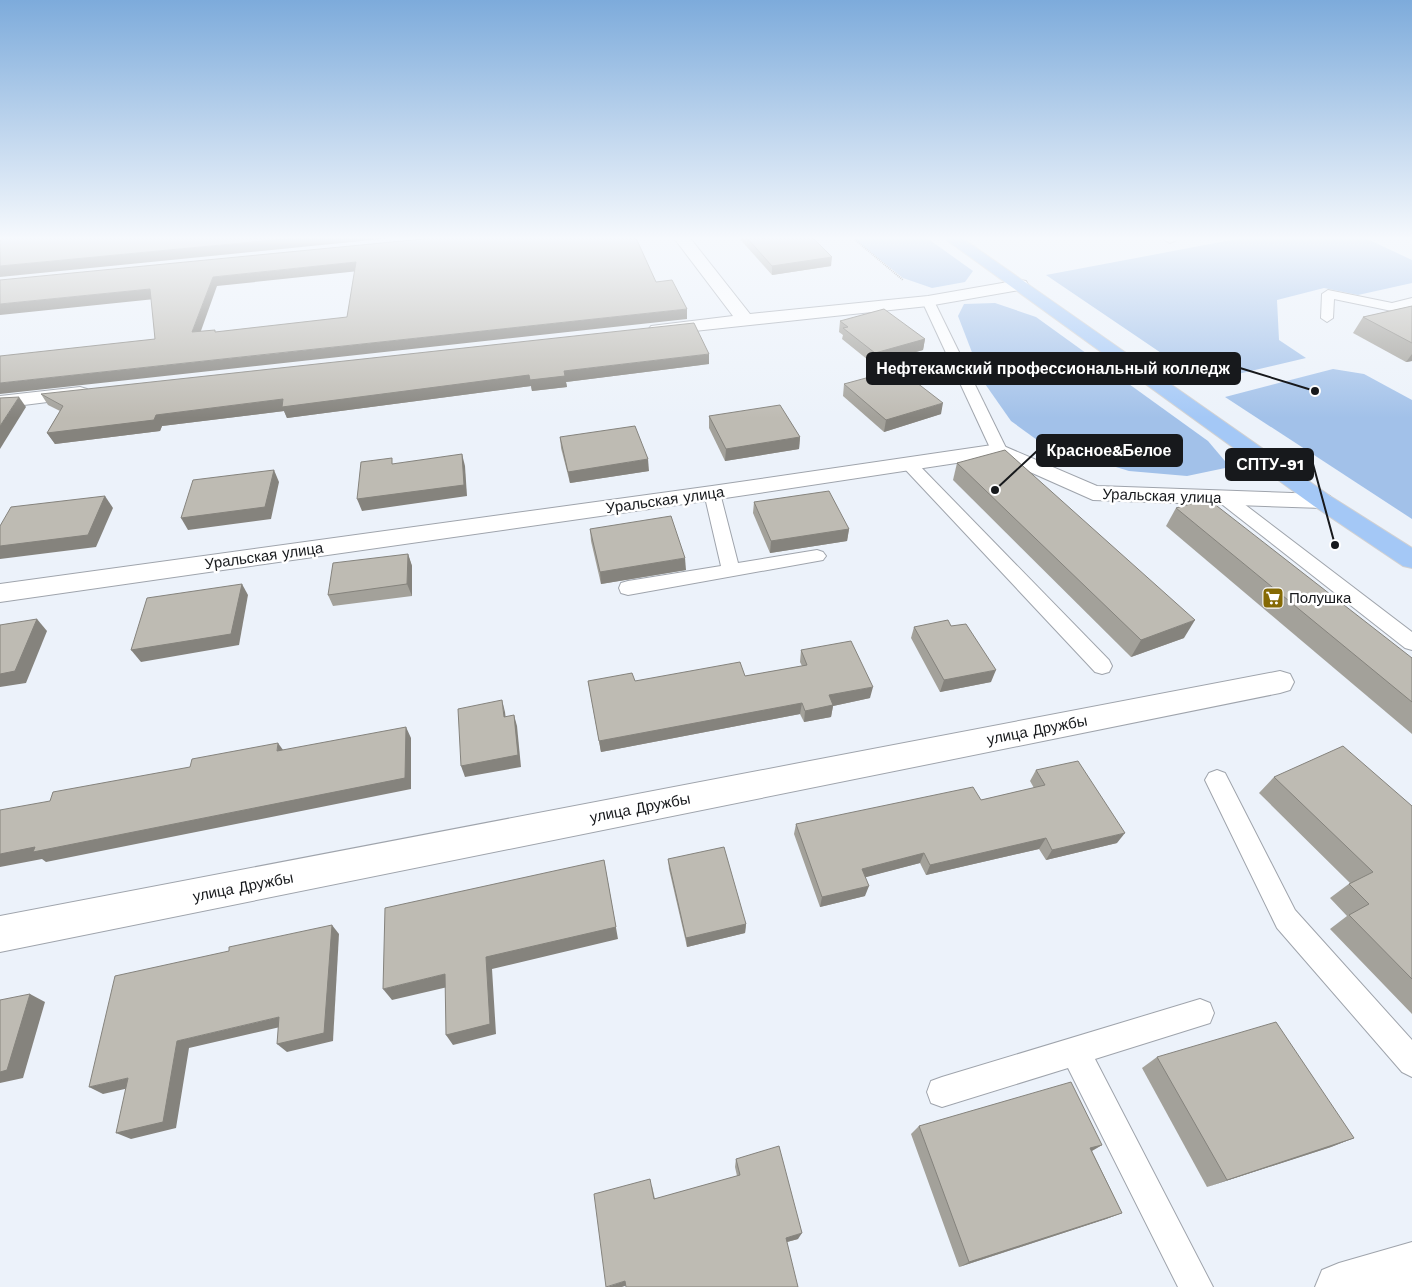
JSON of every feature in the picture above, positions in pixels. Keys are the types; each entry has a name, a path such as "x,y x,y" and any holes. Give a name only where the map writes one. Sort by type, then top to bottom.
{"main road":[{"path":"1038,298 1322,501 1412,560"}],"street":[{"path":"728,298 745,320"},
{"path":"636,332 945,298"},
{"path":"0,402 99,391"},
{"name":"Уральская улица","path":"0,592 712,493 999,450 1092,493 1322,501"},
{"name":"улица Дружбы","path":"0,934 1280,682"},
{"path":"1339,1287 1412,1265"}],"lane":[{"path":"1326,318 1328,298"},
{"path":"1350,298 1392,306 1412,302"},
{"path":"928,301 999,450"},
{"path":"908,464 1102,666"},
{"path":"712,493 731,571"},
{"path":"1225,498 1412,644"},
{"path":"628,588 817,556"},
{"path":"1216,780 1286,920 1412,1062"},
{"path":"942,1092 1200,1013"},
{"path":"1075,1051 1196,1287"}],"path":[{"path":"924,298 928,301"}],"shaded area":[{"path":"1080,298 1285,298 1277,300 1279,340 1306,358 1204,382"},
{"path":"995,303 1036,317 1208,441 1230,467 1187,476 1129,471 1044,445 1011,421 983,381 958,316 964,304"},
{"path":"1333,369 1364,374 1412,400 1412,519 1225,397"}],"building":[{"path":"0,298 59,298 0,304"},
{"path":"151,298 205,298 192,332 215,330 215,332 347,317 350,298 681,298 687,309 0,383 0,356 155,339"},
{"path":"1412,306 1412,343 1363,317"},
{"path":"884,309 925,339 875,353 843,328 848,327 840,321"},
{"path":"694,323 709,354 564,371 565,376 530,380 529,375 282,407 283,399 156,415 154,420 47,433 63,406 41,394"},
{"path":"899,369 943,403 886,420 844,384"},
{"path":"19,397 0,426 0,398"},
{"path":"780,405 800,437 726,449 709,416"},
{"path":"635,426 648,459 568,472 560,437"},
{"path":"1005,450 1195,620 1141,640 957,463"},
{"path":"462,454 464,485 357,499 361,462 392,458 392,464"},
{"path":"274,470 265,507 181,518 193,480"},
{"path":"829,491 849,529 771,541 754,502"},
{"path":"105,496 88,535 0,546 0,526 11,507"},
{"path":"1208,499 1412,658 1412,702 1176,508"},
{"path":"671,516 685,558 600,572 590,529"},
{"path":"408,554 407,584 328,595 333,563"},
{"path":"242,584 231,634 131,650 147,598"},
{"path":"37,619 15,671 0,674 0,625"},
{"path":"948,620 951,626 966,624 996,670 944,680 914,627"},
{"path":"851,641 873,687 829,695 833,705 805,711 802,703 599,741 588,681 632,673 635,681 740,662 745,676 807,665 801,650"},
{"path":"502,700 504,717 514,715 518,755 461,766 458,709"},
{"path":"406,727 405,778 33,852 35,847 0,854 0,810 50,801 53,792 190,767 192,759 278,743 277,751"},
{"path":"1343,746 1412,806 1412,979 1349,915 1369,904 1349,884 1373,872 1274,777"},
{"path":"1078,761 1125,833 1052,850 1046,838 930,865 924,853 862,869 869,886 822,897 796,824 973,787 981,800 1045,785 1036,770"},
{"path":"724,847 746,924 686,938 668,859"},
{"path":"604,860 616,927 486,957 490,1024 446,1035 445,974 383,989 385,908"},
{"path":"332,925 324,1033 277,1044 279,1017 177,1041 163,1122 116,1133 128,1078 89,1087 115,976 229,951 229,947"},
{"path":"30,994 7,1070 0,1072 0,1000"},
{"path":"1276,1022 1354,1138 1227,1180 1157,1057"},
{"path":"1071,1082 1102,1145 1090,1148 1122,1213 969,1262 919,1126"},
{"path":"779,1146 802,1233 786,1238 798,1287 626,1287 625,1281 606,1287 594,1194 650,1179 654,1199 740,1175 736,1159"}],"place":[{"name":"Нефтекамский профессиональный колледж","path":"1315,391"},
{"name":"Красное&Белое","path":"995,490"},
{"name":"СПТУ-91","path":"1335,545"},
{"name":"Полушка","path":"1273,598"}]}
